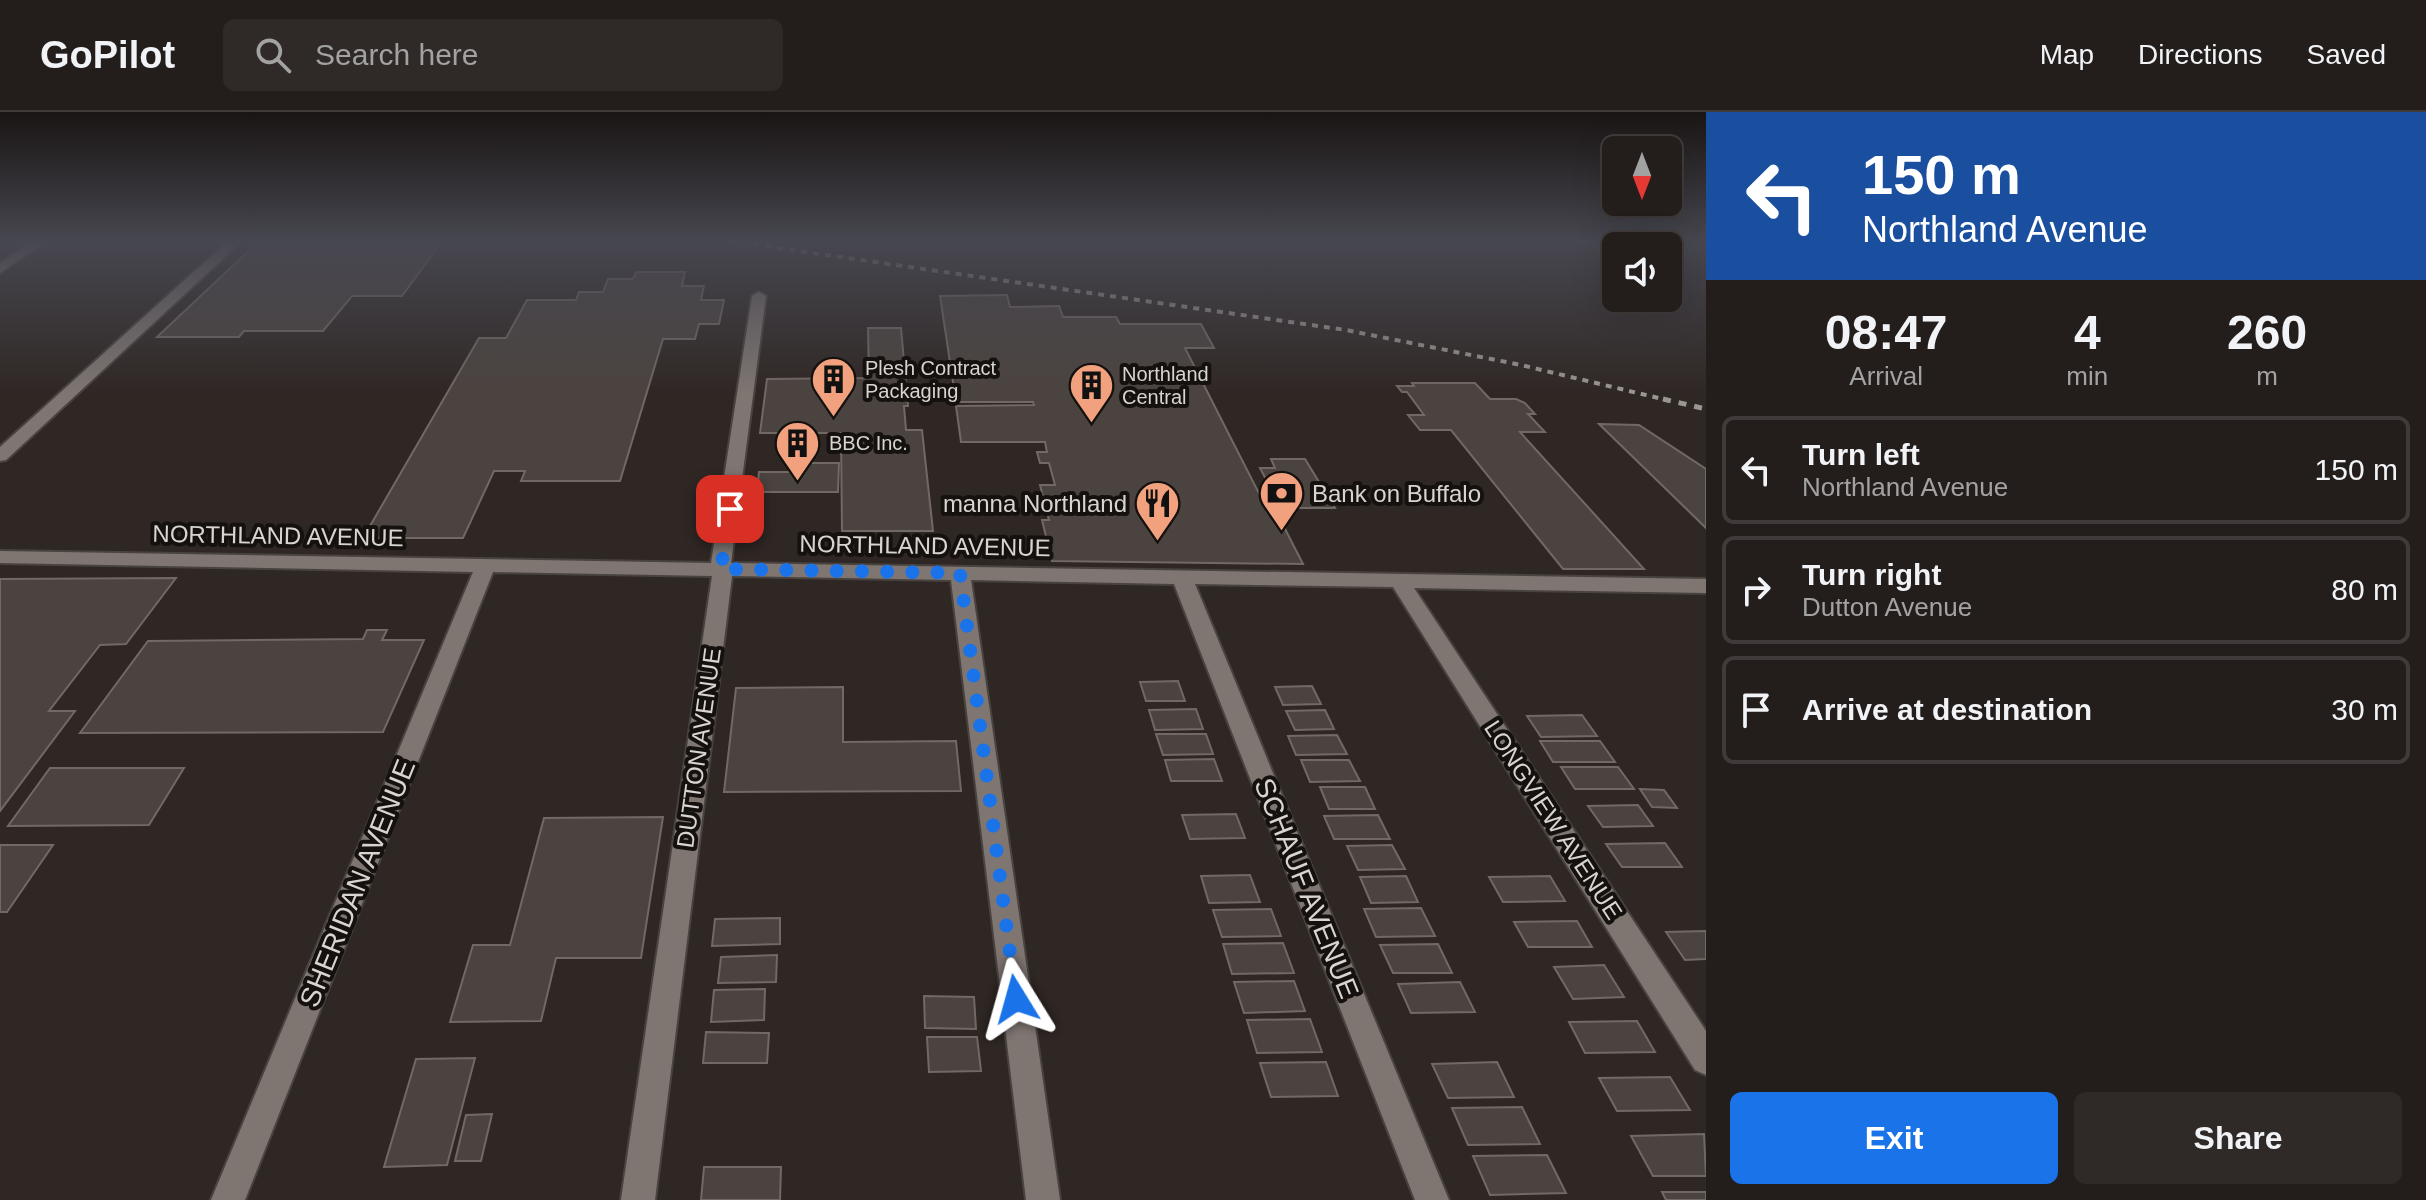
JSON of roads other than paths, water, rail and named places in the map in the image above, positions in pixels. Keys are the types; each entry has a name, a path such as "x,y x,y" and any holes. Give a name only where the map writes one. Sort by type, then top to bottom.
{"street":[{"path":"0,456 180,292"},
{"name":"DUTTON AVENUE","path":"638,1200 759,296"},
{"name":"NORTHLAND AVENUE","path":"0,557 1706,586"},
{"name":"SHERIDAN AVENUE","path":"228,1200 486,565"},
{"path":"960,573 1043,1200"},
{"name":"SCHAUF AVENUE","path":"1182,577 1432,1200"},
{"name":"LONGVIEW AVENUE","path":"1399,581 1706,1059"}],"railway":[{"path":"1081,292 1346,330 1521,365 1671,401"},
{"path":"1663,399 1706,409"}],"place":[{"name":"Plesh Contract Packaging","path":"834,418"},
{"name":"Northland Central","path":"1091,424"},
{"name":"BBC Inc.","path":"798,482"},
{"name":"Bank on Buffalo","path":"1281,533"},
{"name":"manna Northland","path":"1158,543"}]}
